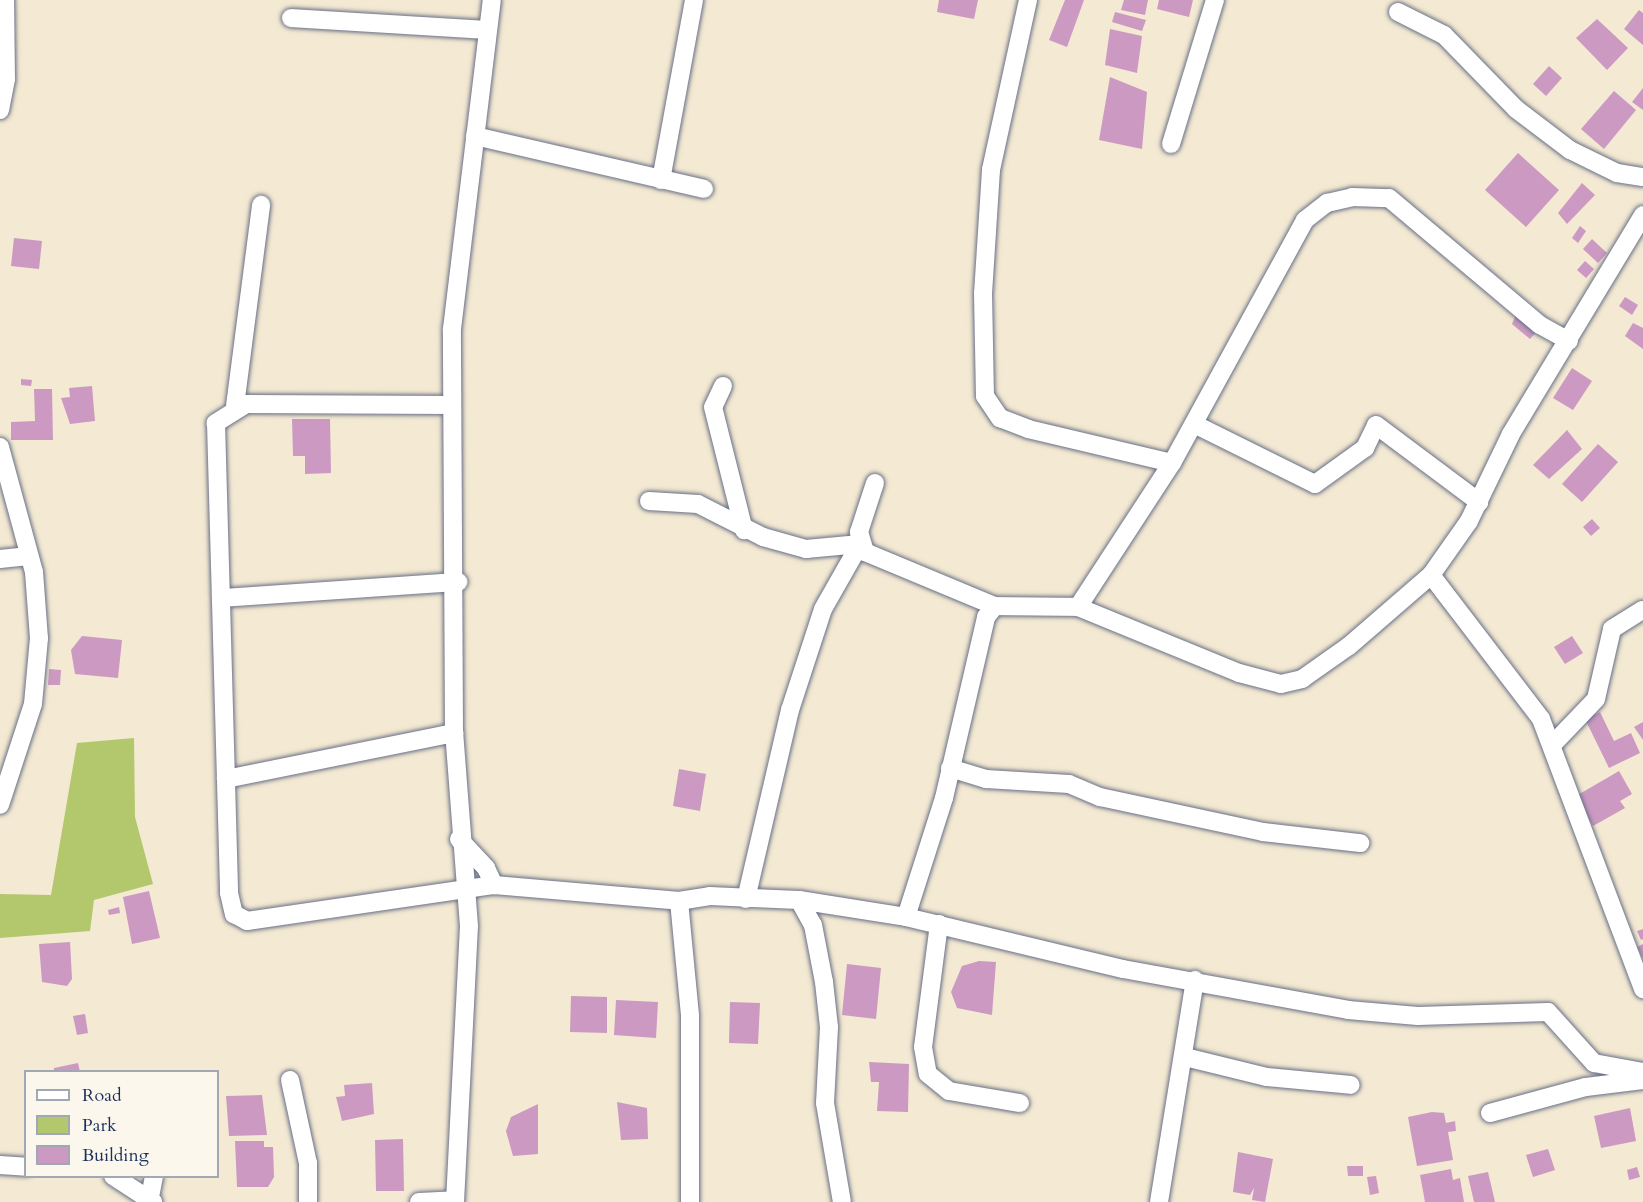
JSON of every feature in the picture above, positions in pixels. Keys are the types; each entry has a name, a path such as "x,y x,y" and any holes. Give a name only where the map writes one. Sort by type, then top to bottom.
{"street":[{"path":"0,110 6,79 5,0"},
{"path":"419,1202 455,1201 469,926 459,839 454,733 458,582 452,405 452,329 492,0"},
{"path":"660,180 694,0"},
{"path":"1028,0 991,170 983,293 986,396 1000,418 1028,429 1172,463"},
{"path":"1171,144 1215,0"},
{"path":"1398,12 1444,35 1516,109 1570,150 1617,173 1643,177"},
{"path":"291,18 487,30"},
{"path":"475,135 704,189"},
{"path":"1078,607 1172,463 1305,220 1327,203 1352,197 1389,198 1540,325 1569,341"},
{"path":"261,205 235,406 216,423 229,893 234,914 247,921 494,885 679,901 799,900 906,917 1195,980 1348,1010 1418,1016 1548,1012 1594,1063 1643,1072"},
{"path":"860,544 875,560 995,606 1078,607 1239,673 1281,684 1302,679 1349,646 1431,575 1479,502 1487,477 1643,215"},
{"path":"723,386 713,407 744,530"},
{"path":"235,406 452,405"},
{"path":"1194,424 1315,484 1365,448 1376,425 1479,502"},
{"path":"0,447 29,556 39,669 0,805"},
{"path":"746,899 804,665 823,609 860,544 875,483"},
{"path":"649,501 698,504 744,530 806,549 860,544"},
{"path":"0,559 29,556"},
{"path":"1431,575 1541,718 1553,744 1569,805 1613,898 1643,989"},
{"path":"222,598 458,582"},
{"path":"906,917 950,768 986,617 995,606"},
{"path":"1553,744 1596,699 1612,629 1643,610"},
{"path":"226,779 454,733"},
{"path":"950,768 986,779 1069,784 1100,797 1263,832 1360,843"},
{"path":"459,839 486,868 494,885"},
{"path":"799,900 813,925 824,982 829,1027 825,1103 842,1202"},
{"path":"679,901 690,1016 690,1202"},
{"path":"939,924 923,1047 928,1074 949,1091 1020,1103"},
{"path":"1159,1202 1185,1057 1195,980"},
{"path":"1185,1057 1267,1077 1351,1085"},
{"path":"290,1080 308,1163 308,1202"},
{"path":"1490,1113 1586,1087 1643,1080"},
{"path":"0,1166 24,1167"},
{"path":"116,1178 150,1201 154,1178"}],"green space":[{"path":"134,738 135,817 153,884 94,900 90,931 0,938 0,894 51,895 77,743"}],"building":[{"path":"939,0 978,0 974,19 937,12"},
{"path":"1065,0 1084,0 1067,47 1049,40"},
{"path":"1124,0 1148,0 1145,15 1121,10"},
{"path":"1159,0 1193,0 1189,17 1157,9"},
{"path":"1639,10 1643,13 1643,45 1624,29"},
{"path":"1115,12 1146,20 1142,31 1112,22"},
{"path":"1597,19 1628,48 1607,70 1576,38"},
{"path":"1110,29 1142,36 1137,73 1105,65"},
{"path":"1549,66 1562,78 1546,96 1533,84"},
{"path":"1110,77 1147,92 1142,149 1099,140"},
{"path":"1643,88 1643,110 1632,102"},
{"path":"1614,91 1636,110 1604,149 1581,129"},
{"path":"1518,153 1559,190 1526,227 1485,190"},
{"path":"1582,183 1595,195 1567,224 1558,213"},
{"path":"1580,226 1586,231 1578,243 1572,238"},
{"path":"14,238 42,241 39,269 11,266"},
{"path":"1592,239 1607,253 1598,263 1583,249"},
{"path":"1585,261 1594,269 1586,278 1577,270"},
{"path":"1625,297 1638,305 1632,315 1619,306"},
{"path":"1518,310 1539,329 1530,339 1512,324"},
{"path":"1633,323 1643,328 1643,349 1625,336"},
{"path":"1572,368 1592,381 1573,410 1553,398"},
{"path":"21,379 32,380 31,386 21,385"},
{"path":"92,386 95,421 70,424 61,398 70,397 69,388"},
{"path":"34,389 52,389 53,440 11,440 11,422 35,421"},
{"path":"292,419 330,419 331,473 305,474 305,456 293,456"},
{"path":"1567,430 1582,449 1549,479 1533,465"},
{"path":"1598,444 1618,462 1582,502 1562,484"},
{"path":"1592,519 1600,528 1591,536 1583,527"},
{"path":"82,636 122,640 118,678 75,674 71,650"},
{"path":"1572,636 1583,653 1565,664 1554,647"},
{"path":"49,669 61,670 60,685 48,685"},
{"path":"1600,712 1614,741 1631,733 1640,753 1609,768 1585,719"},
{"path":"1643,722 1643,740 1634,727"},
{"path":"679,769 706,774 700,811 673,806"},
{"path":"1619,771 1632,794 1620,801 1625,808 1593,826 1576,796"},
{"path":"149,891 160,938 132,944 123,897"},
{"path":"119,907 120,913 109,915 108,910"},
{"path":"1643,929 1643,939 1641,940 1637,931"},
{"path":"70,942 72,979 67,986 42,982 39,944"},
{"path":"1643,944 1643,958 1637,947"},
{"path":"979,961 996,962 992,1015 957,1008 951,992 962,966"},
{"path":"847,964 881,968 876,1019 842,1015"},
{"path":"571,996 607,997 607,1033 570,1032"},
{"path":"616,1000 658,1002 656,1038 614,1035"},
{"path":"730,1002 760,1003 758,1044 729,1043"},
{"path":"85,1014 88,1033 77,1035 73,1016"},
{"path":"869,1062 909,1064 908,1112 877,1111 879,1082 871,1082"},
{"path":"78,1063 80,1070 54,1070 54,1068"},
{"path":"372,1083 374,1114 342,1121 336,1097 345,1096 344,1085"},
{"path":"262,1095 267,1135 229,1136 226,1096"},
{"path":"617,1102 647,1108 648,1139 621,1140"},
{"path":"538,1104 538,1154 513,1156 506,1131 511,1117"},
{"path":"1630,1108 1636,1141 1601,1148 1594,1116"},
{"path":"1432,1112 1444,1113 1446,1123 1455,1121 1456,1131 1448,1132 1453,1160 1417,1166 1408,1117"},
{"path":"403,1139 404,1191 376,1191 375,1140"},
{"path":"235,1141 264,1141 264,1147 273,1147 274,1177 268,1187 237,1187"},
{"path":"1548,1149 1555,1170 1533,1177 1526,1155"},
{"path":"1238,1152 1273,1159 1265,1202 1252,1200 1254,1188 1250,1195 1233,1192"},
{"path":"1347,1166 1363,1166 1363,1176 1348,1176"},
{"path":"1637,1167 1640,1177 1629,1180 1627,1170"},
{"path":"1451,1169 1453,1180 1460,1178 1464,1202 1425,1202 1420,1175"},
{"path":"1488,1172 1495,1202 1474,1202 1468,1176"},
{"path":"1376,1176 1379,1193 1370,1195 1367,1177"}]}
